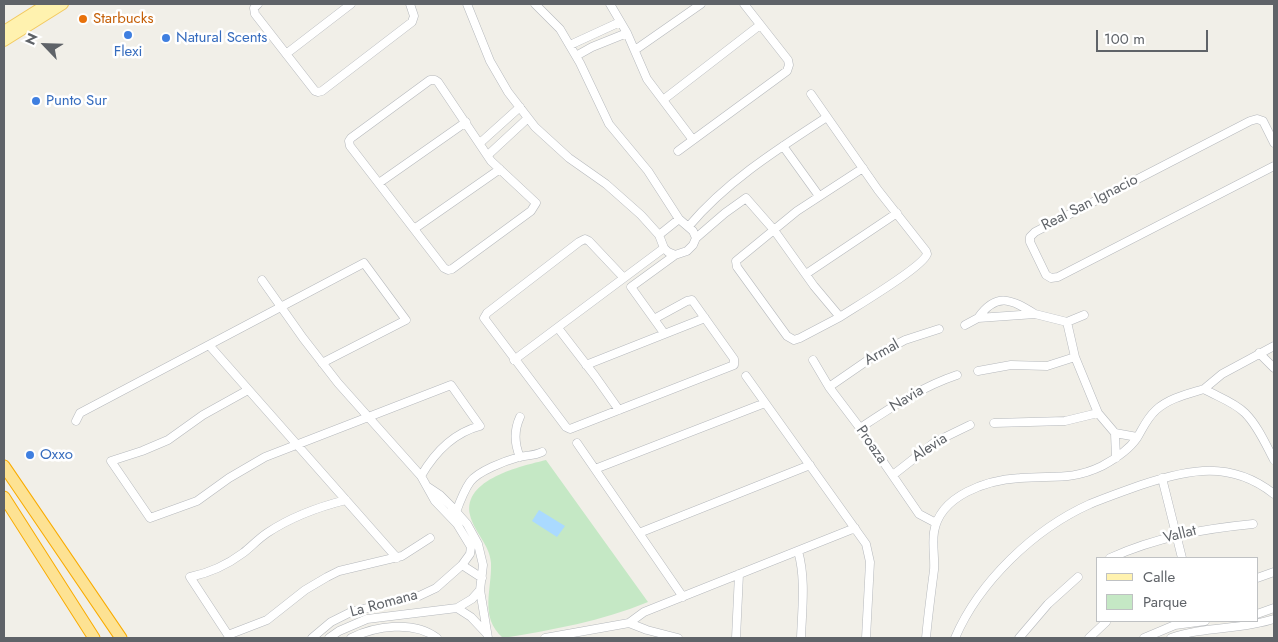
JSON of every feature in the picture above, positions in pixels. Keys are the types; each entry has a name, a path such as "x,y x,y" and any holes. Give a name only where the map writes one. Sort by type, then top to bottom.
{"highway":[{"path":"4,466 120,638"},
{"path":"4,497 8,507 94,638"}],"main road":[{"path":"4,31 48,4"},
{"path":"4,41 63,4"}],"street":[{"path":"258,4 254,8 255,14 315,91 318,92 322,91 412,22 414,16 410,4"},
{"path":"286,54 351,4"},
{"path":"467,4 490,61 508,92 535,127 569,158 606,184 641,215 659,236 664,248 675,255"},
{"path":"535,4 560,29 570,45 609,124 648,171 679,219 694,231 696,238"},
{"path":"610,4 627,33 647,79 693,140"},
{"path":"634,50 701,4"},
{"path":"678,151 787,71 788,60 744,4"},
{"path":"570,45 620,22"},
{"path":"663,100 760,26"},
{"path":"576,56 592,47 627,33"},
{"path":"430,80 435,80 480,142 491,161 536,204 530,211 452,269 448,270 444,268 350,146 349,141 430,80"},
{"path":"811,94 863,168 926,251 926,256 903,276 840,317 794,340 788,336 736,264 738,259 797,211 863,168"},
{"path":"480,142 520,107"},
{"path":"689,226 710,202 766,157 828,117"},
{"path":"488,155 528,118"},
{"name":"Real San Ignacio","path":"1274,143 1264,121 1257,119 1250,121 1034,232 1030,236 1030,242 1046,275 1051,278 1058,278 1274,166"},
{"path":"379,183 466,122"},
{"path":"783,146 820,196"},
{"path":"414,229 500,169"},
{"path":"664,333 631,287 675,255 687,251 693,245 696,238 746,198 774,230 840,317"},
{"path":"806,274 897,214"},
{"path":"659,236 679,219"},
{"path":"623,277 585,239 485,316 486,321 568,428 573,428 734,365 734,359 694,302 689,300 654,319"},
{"path":"514,360 664,248"},
{"path":"76,420 80,414 364,263 406,320 322,363"},
{"path":"262,280 322,363 421,476 435,501 453,519 474,545"},
{"path":"978,318 990,304 1006,300 1017,303 1035,314 1067,322 1084,315"},
{"path":"964,325 978,318 1035,314"},
{"path":"586,365 705,318"},
{"path":"1067,322 1075,356 1098,413 1115,433 1116,458"},
{"path":"558,328 619,410"},
{"name":"Armal","path":"829,387 871,358 905,340 939,329"},
{"path":"209,345 397,558"},
{"path":"926,638 934,570 933,542 936,523 940,514 953,500 982,486 1015,478 1074,476 1086,473 1116,458 1125,451 1137,437 1148,419 1163,404 1204,389 1222,374 1274,346"},
{"path":"1259,353 1274,368"},
{"path":"978,371 1011,365 1047,366 1075,356"},
{"name":"Proaza","path":"813,360 829,387 860,428 919,514 936,523"},
{"name":"Navia","path":"860,428 909,396 937,382 957,375"},
{"path":"746,376 866,544 869,555 866,638"},
{"path":"102,457 111,461 148,521 197,501 241,470 265,457 451,385 480,426 463,432 448,441 434,456 421,476"},
{"path":"1204,389 1233,404 1245,413 1254,424 1274,460"},
{"path":"111,461 168,440 203,415 248,390"},
{"path":"595,469 765,403"},
{"path":"994,422 1065,421 1098,413"},
{"path":"520,417 515,433 515,442 520,457"},
{"name":"Alevia","path":"893,475 935,442 970,425"},
{"path":"1115,433 1137,437"},
{"path":"577,443 683,596"},
{"path":"453,519 468,484 473,478 520,457 533,456 542,452"},
{"path":"639,533 810,465"},
{"path":"955,638 970,606 1012,558 1041,534 1090,504 1162,478 1196,471 1220,470 1256,482 1274,494"},
{"path":"1162,478 1182,557"},
{"path":"428,487 440,495 471,530 474,545 483,565 480,590 488,637"},
{"path":"346,500 320,507 289,521 266,533 232,560 211,571 190,577 228,635 267,620 305,590 339,571 397,558 430,538"},
{"name":"Vallat","path":"1112,557 1132,548 1177,535 1216,527 1253,524"},
{"path":"545,638 628,623 644,612 855,528"},
{"name":"La Romana","path":"312,638 331,622 351,612 419,596 436,588 462,565 474,545"},
{"path":"798,551 802,566 803,587 801,638"},
{"path":"462,565 482,578"},
{"path":"1258,578 1274,572"},
{"path":"736,638 739,574"},
{"path":"1019,638 1048,604 1078,577"},
{"name":"La Romana","path":"329,638 339,631 367,620 457,608 472,599 480,590"},
{"path":"419,596 423,612"},
{"path":"457,608 471,617 488,637"},
{"path":"1258,614 1274,608"},
{"path":"1171,638 1186,634 1239,627 1274,618"},
{"path":"1090,638 1106,622"},
{"path":"1144,638 1174,624 1195,622"},
{"path":"628,623 678,638"},
{"path":"351,638 374,630 402,628 418,629 437,638"}],"green space":[{"path":"546,460 648,602 595,620 503,638 491,621 488,603 491,573 490,556 472,521 470,503 475,492 484,483 496,476"}],"water":[{"path":"539,510 565,526 557,537 532,521"}],"place":[{"name":"Starbucks","path":"83,19"},
{"name":"Flexi","path":"128,35"},
{"name":"Natural Scents","path":"166,38"},
{"name":"Punto Sur","path":"36,101"},
{"name":"Oxxo","path":"30,455"}]}
